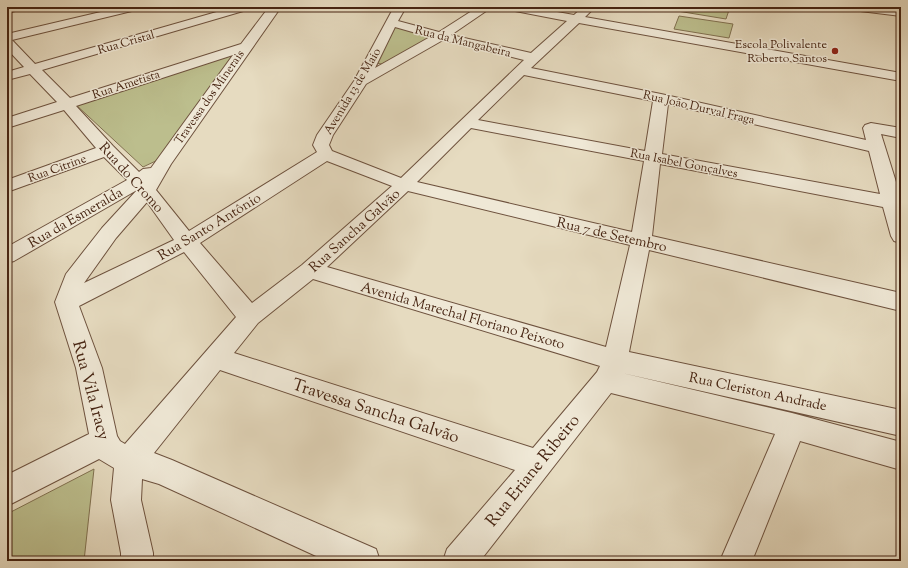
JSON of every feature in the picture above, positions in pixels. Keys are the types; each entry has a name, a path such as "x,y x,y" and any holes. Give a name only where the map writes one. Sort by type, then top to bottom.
{"street":[{"path":"7,10 19,7"},
{"name":"Rua Cristal","path":"7,76 246,7"},
{"name":"Travessa dos Minerais","path":"162,164 245,46 275,7"},
{"name":"Avenida 13 de Maio","path":"326,154 321,145 325,135 361,81 400,7"},
{"path":"361,81 441,36 486,7"},
{"path":"510,7 582,13 901,77"},
{"path":"852,7 901,13"},
{"path":"7,38 134,11"},
{"name":"Rua Sancha Galvão","path":"129,460 250,317 310,270 404,185 582,13"},
{"name":"Rua da Mangabeira","path":"392,22 528,64"},
{"path":"149,25 160,32"},
{"name":"Rua do Cromo","path":"7,42 66,103 107,150 142,186 250,317"},
{"name":"Rua Ametista","path":"7,122 245,46"},
{"name":"Rua João Durval Fraga","path":"528,64 661,98 875,147"},
{"path":"611,370 641,240 661,98"},
{"name":"Rua Isabel Gonçalves","path":"467,123 652,156 896,203"},
{"path":"901,133 870,128 875,147 896,203 901,236"},
{"name":"Rua Citrine","path":"7,186 107,150"},
{"name":"Rua 7 de Setembro","path":"326,154 404,185 901,302"},
{"name":"Rua Santo Antônio","path":"66,302 188,242 326,154"},
{"name":"Rua da Esmeralda","path":"7,256 142,186 162,164"},
{"path":"66,302 74,280 142,186"},
{"name":"Avenida Marechal Floriano Peixoto","path":"310,270 611,370 792,426 901,456"},
{"name":"Rua Vila Iracy","path":"66,302 89,368 104,441 110,451 129,460 162,470 364,561"},
{"name":"Travessa Sancha Galvão","path":"215,358 537,463"},
{"name":"Rua Cleriston Andrade","path":"611,370 901,423"},
{"name":"Rua Eriane Ribeiro","path":"459,561 611,370"},
{"path":"736,561 792,426"},
{"path":"7,491 104,441"},
{"path":"129,460 126,500 137,553 137,561"}],"green space":[{"path":"653,7 730,7 726,19"},
{"path":"679,16 733,24 729,38 674,29"},
{"path":"394,26 434,37 382,64 375,63"},
{"path":"235,53 160,159 143,167 74,103"},
{"path":"94,469 84,561 7,561 7,514"}],"place":[{"name":"Escola Polivalente Roberto Santos","path":"835,51"}]}
